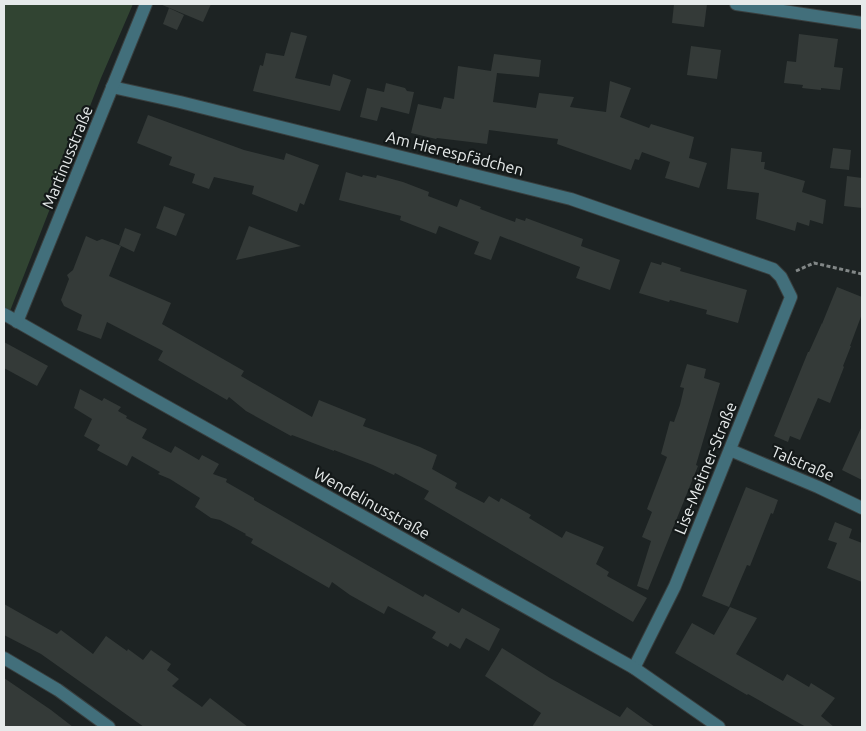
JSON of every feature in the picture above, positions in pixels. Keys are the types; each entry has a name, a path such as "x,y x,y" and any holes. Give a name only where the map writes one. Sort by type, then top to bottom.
{"street":[{"name":"Martinusstraße","path":"17,322 146,4"},
{"path":"736,4 862,23"},
{"name":"Am Hierespfädchen","path":"112,87 180,102 571,199 772,270 781,278"},
{"name":"Lise-Meitner-Straße","path":"634,668 675,586 791,297 781,278"},
{"name":"Wendelinusstraße","path":"4,314 634,668 719,727"},
{"name":"Talstraße","path":"730,450 818,487 862,508"},
{"path":"4,658 58,690 109,727"}],"path":[{"path":"781,278 814,263 862,274"}],"green space":[{"path":"4,4 133,4 101,78 10,311 4,308"}],"building":[{"path":"160,4 211,4 203,22"},
{"path":"674,4 707,4 704,27 672,23"},
{"path":"169,8 184,15 177,30 163,24"},
{"path":"291,32 307,36 295,78 330,86 333,74 351,80 340,111 253,91 260,65 263,66 266,53 284,56"},
{"path":"799,34 838,39 834,67 843,68 840,90 802,88 803,85 784,83 787,61 796,62"},
{"path":"691,46 721,50 717,79 687,75"},
{"path":"494,54 541,60 539,77 497,73 493,102 536,108 539,93 574,97 570,107 606,112 610,81 631,88 620,117 649,128 651,124 694,137 689,158 707,163 699,188 665,178 670,162 642,152 639,160 635,159 631,170 557,144 558,139 489,130 487,144 436,139 411,133 418,104 441,109 444,97 454,99 458,66 491,71"},
{"path":"386,83 414,92 409,114 381,107 377,121 360,117 367,88 384,92"},
{"path":"148,115 244,150 284,160 286,153 319,165 304,205 300,203 297,212 252,194 254,186 214,177 209,189 192,183 195,174 169,165 172,157 137,143"},
{"path":"731,148 762,152 761,162 765,162 764,169 805,181 802,192 826,200 823,224 810,220 809,226 797,222 795,231 756,219 759,193 727,189"},
{"path":"833,148 851,150 849,170 830,168"},
{"path":"346,172 362,177 363,175 376,178 377,175 403,182 429,192 428,196 457,207 460,199 481,207 480,209 515,222 516,218 525,221 526,218 583,239 581,246 620,260 610,290 576,278 580,267 500,236 491,260 474,254 479,242 439,226 436,234 400,220 401,216 339,200"},
{"path":"847,176 862,178 862,208 844,206"},
{"path":"164,206 185,214 176,236 156,228"},
{"path":"249,226 301,246 236,260"},
{"path":"125,228 141,234 134,252 119,245"},
{"path":"86,236 97,241 102,239 121,246 109,276 171,303 162,324 244,371 241,376 312,417 319,400 366,419 363,426 437,455 432,469 457,483 455,488 484,503 489,496 499,502 501,498 531,515 529,518 562,538 566,531 604,547 596,564 609,572 607,576 647,598 633,622 424,499 429,491 395,473 394,475 334,450 291,436 246,411 229,397 227,400 158,360 163,351 107,322 101,339 77,330 82,315 64,306 61,300 69,279 67,275 73,270"},
{"path":"651,262 661,265 662,262 681,268 680,271 747,290 738,323 706,314 707,310 639,293"},
{"path":"837,287 862,297 862,314 830,403 818,398 800,440 790,436 788,442 774,436"},
{"path":"4,342 48,366 37,386 4,368"},
{"path":"687,364 706,369 704,378 720,383 696,465 698,466 648,590 637,586 651,541 642,537 652,512 647,509 667,457 661,454 670,421 674,422 680,405 684,388 680,387"},
{"path":"80,389 102,401 104,398 121,407 118,411 127,416 126,418 147,429 142,438 171,453 175,446 199,460 202,455 219,464 213,474 227,479 226,482 254,498 254,500 423,597 425,594 459,613 462,608 500,629 489,651 466,638 460,649 450,643 448,647 432,638 436,632 388,606 384,614 350,595 332,582 329,588 251,543 253,539 246,534 220,520 211,518 195,507 200,498 170,479 158,474 160,472 132,456 127,466 97,450 100,445 84,436 92,419 74,408"},
{"path":"862,426 862,480 842,470"},
{"path":"746,487 778,500 750,566 747,565 729,607 702,596"},
{"path":"835,522 852,529 849,538 862,543 862,582 827,568 837,543 828,540"},
{"path":"4,604 57,634 61,630 93,654 106,636 143,660 151,650 171,664 167,670 179,679 172,686 202,707 210,698 248,727 144,727 41,654 4,635"},
{"path":"730,607 757,618 736,654 783,681 787,674 809,687 811,683 835,698 821,716 834,727 806,727 675,653 692,623 714,635"},
{"path":"502,648 550,678 620,717 627,707 655,727 532,727 541,713 485,676"},
{"path":"4,678 51,710 73,727 4,727"}]}
